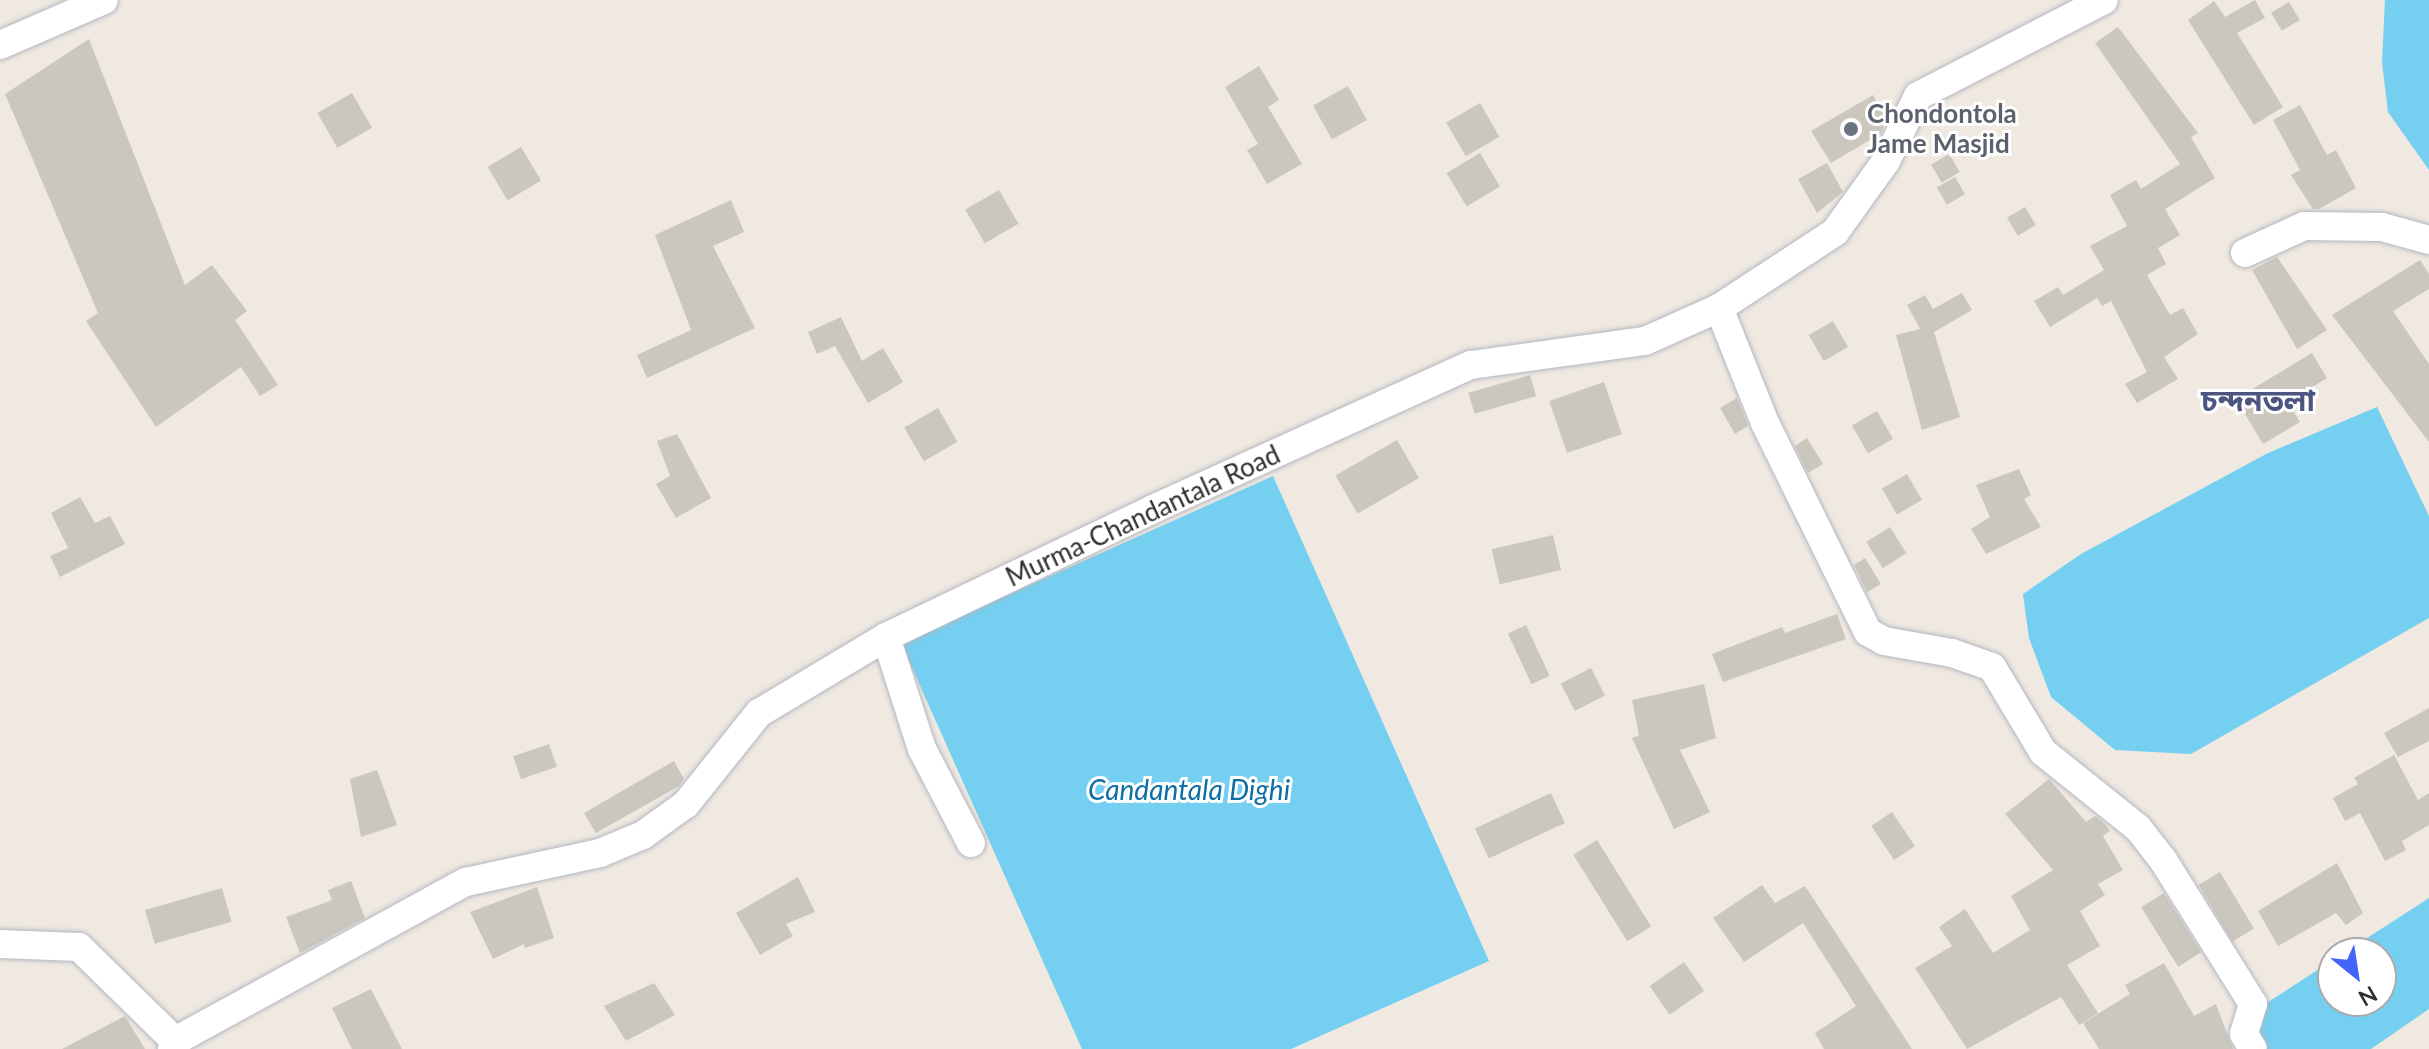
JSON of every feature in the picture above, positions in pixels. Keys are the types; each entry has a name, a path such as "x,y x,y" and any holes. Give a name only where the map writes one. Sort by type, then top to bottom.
{"street":[{"path":"0,45 104,0"},
{"name":"Murma-Chandantala Road","path":"174,1045 466,882 600,853 643,835 686,804 759,713 886,637 1153,509 1471,365 1645,341 1719,308 1835,232 1886,161 1918,96 2104,0"},
{"path":"2245,253 2304,226 2382,227 2429,240"},
{"path":"1719,308 1765,423 1868,632 1884,641 1952,653 1992,667 2043,752 2138,828 2163,860 2253,1004 2244,1034 2253,1049"},
{"path":"886,637 922,749 971,843"},
{"path":"0,944 79,947 174,1045"}],"water":[{"path":"2385,0 2429,0 2429,170 2388,112 2382,62"},
{"path":"2377,407 2429,516 2429,618 2191,754 2115,750 2051,697 2029,638 2023,594 2081,554 2268,453"},
{"name":"Candantala Dighi","path":"1273,476 1489,961 1291,1049 1082,1049 901,643"},
{"path":"2429,898 2429,1009 2371,1049 2263,1049 2253,1031 2262,1006 2317,970 2317,1017 2397,1017 2397,937 2369,937"}],"building":[{"path":"2255,0 2265,18 2237,33 2283,107 2254,125 2188,20 2214,1 2225,17"},
{"path":"2289,2 2300,20 2282,31 2271,13"},
{"path":"2118,27 2198,133 2191,137 2215,178 2165,209 2180,235 2158,248 2166,264 2147,275 2170,315 2183,308 2198,334 2164,357 2178,379 2137,403 2125,384 2147,372 2111,301 2102,306 2097,298 2050,327 2034,301 2058,287 2063,295 2104,270 2090,246 2127,226 2110,195 2136,180 2141,189 2180,164 2095,43"},
{"path":"89,39 185,285 212,265 247,311 235,320 278,385 260,396 241,367 156,427 86,321 98,313 5,94"},
{"path":"1259,66 1279,100 1268,107 1302,164 1267,184 1247,150 1258,144 1225,87"},
{"path":"1348,86 1367,120 1332,140 1313,105"},
{"path":"352,93 372,128 337,148 317,113"},
{"name":"Chondontola Jame Masjid","path":"1873,95 1887,120 1880,134 1831,163 1811,131"},
{"path":"1480,103 1500,137 1466,156 1446,122"},
{"path":"2300,105 2327,155 2336,150 2356,188 2319,209 2313,209 2291,175 2300,170 2273,120"},
{"path":"521,147 541,180 508,201 488,167"},
{"path":"1480,153 1500,186 1467,207 1447,173"},
{"path":"1949,154 1960,172 1942,183 1931,165"},
{"path":"1827,163 1843,192 1817,213 1798,179"},
{"path":"1955,177 1965,194 1947,205 1937,188"},
{"path":"999,190 1018,224 985,243 965,210"},
{"path":"731,200 744,232 713,246 755,328 647,378 637,355 691,330 655,235"},
{"path":"2025,207 2036,225 2018,236 2007,218"},
{"path":"2277,257 2327,330 2297,349 2252,270"},
{"path":"2420,260 2429,274 2429,289 2393,311 2429,364 2429,442 2332,315"},
{"path":"1962,293 1972,310 1934,332 1960,417 1922,430 1896,335 1920,329 1907,305 1925,295 1933,309"},
{"path":"841,317 862,361 883,348 903,382 868,403 835,346 817,354 808,332"},
{"path":"1833,321 1848,347 1824,361 1809,335"},
{"path":"2312,353 2327,378 2288,402 2300,422 2263,444 2236,399"},
{"path":"1530,375 1536,396 1475,414 1468,393"},
{"path":"1604,382 1622,434 1567,453 1549,401"},
{"path":"1737,398 1748,426 1735,434 1720,408"},
{"path":"938,408 958,442 924,461 904,428"},
{"path":"1877,411 1893,439 1868,453 1852,426"},
{"path":"677,434 711,498 676,518 656,484 670,476 657,441"},
{"path":"1807,438 1823,464 1808,473 1795,446"},
{"path":"1397,440 1419,478 1358,514 1336,476"},
{"path":"2019,469 2031,495 2024,499 2041,527 1986,554 1971,529 1990,517 1976,485"},
{"path":"1907,474 1922,500 1897,514 1882,488"},
{"path":"80,497 95,523 110,516 125,544 60,577 50,556 68,548 51,513"},
{"path":"1890,527 1906,553 1883,568 1866,542"},
{"path":"1553,535 1561,570 1500,584 1492,549"},
{"path":"1865,558 1881,584 1867,592 1854,565"},
{"path":"1837,614 1846,639 1723,682 1712,654 1782,627 1785,633"},
{"path":"1526,625 1550,676 1532,684 1508,633"},
{"path":"1591,668 1605,696 1575,711 1561,683"},
{"path":"1704,684 1716,738 1680,750 1710,812 1674,829 1632,738 1639,735 1632,700"},
{"path":"2429,708 2429,741 2398,757 2384,733"},
{"path":"549,744 557,767 521,779 513,756"},
{"path":"2394,755 2418,800 2429,793 2429,825 2402,841 2406,850 2385,861 2360,813 2345,821 2333,798 2358,784 2354,778"},
{"path":"674,761 684,779 679,786 596,833 584,813"},
{"path":"377,770 397,825 361,837 350,779"},
{"path":"2049,779 2086,822 2095,816 2104,823 2110,831 2103,836 2123,870 2098,884 2105,895 2080,911 2100,946 2067,965 2098,1013 2079,1025 2061,997 1967,1049 1915,968 1952,946 1939,927 1965,909 1993,953 2030,930 2011,896 2053,870 2005,814"},
{"path":"1551,793 1565,823 1489,858 1475,828"},
{"path":"1892,812 1915,846 1894,860 1871,826"},
{"path":"1597,840 1651,927 1627,941 1573,855"},
{"path":"2337,863 2363,913 2346,925 2336,913 2278,946 2258,911"},
{"path":"2220,872 2254,929 2233,941 2199,885"},
{"path":"798,877 815,912 786,924 793,936 760,955 736,913"},
{"path":"351,881 365,918 300,953 286,917 332,900 328,890"},
{"path":"1762,885 1775,903 1805,886 1912,1049 1824,1049 1815,1033 1856,1006 1803,923 1744,962 1713,918"},
{"path":"537,887 554,938 525,948 524,944 493,959 470,912"},
{"path":"222,888 232,922 155,944 145,910"},
{"path":"2164,893 2201,952 2178,967 2141,907"},
{"path":"1684,962 1704,991 1670,1015 1650,986"},
{"path":"2164,963 2194,1016 2216,1004 2233,1049 2099,1049 2083,1023 2130,994 2125,985"},
{"path":"654,983 675,1015 626,1041 604,1006"},
{"path":"371,989 402,1049 352,1049 332,1008"},
{"path":"125,1016 145,1049 62,1049"}],"place":[{"name":"Chondontola Jame Masjid","path":"1851,129"}],"district":[{"name":"চন্দনতলা","path":"2258,399"}]}
